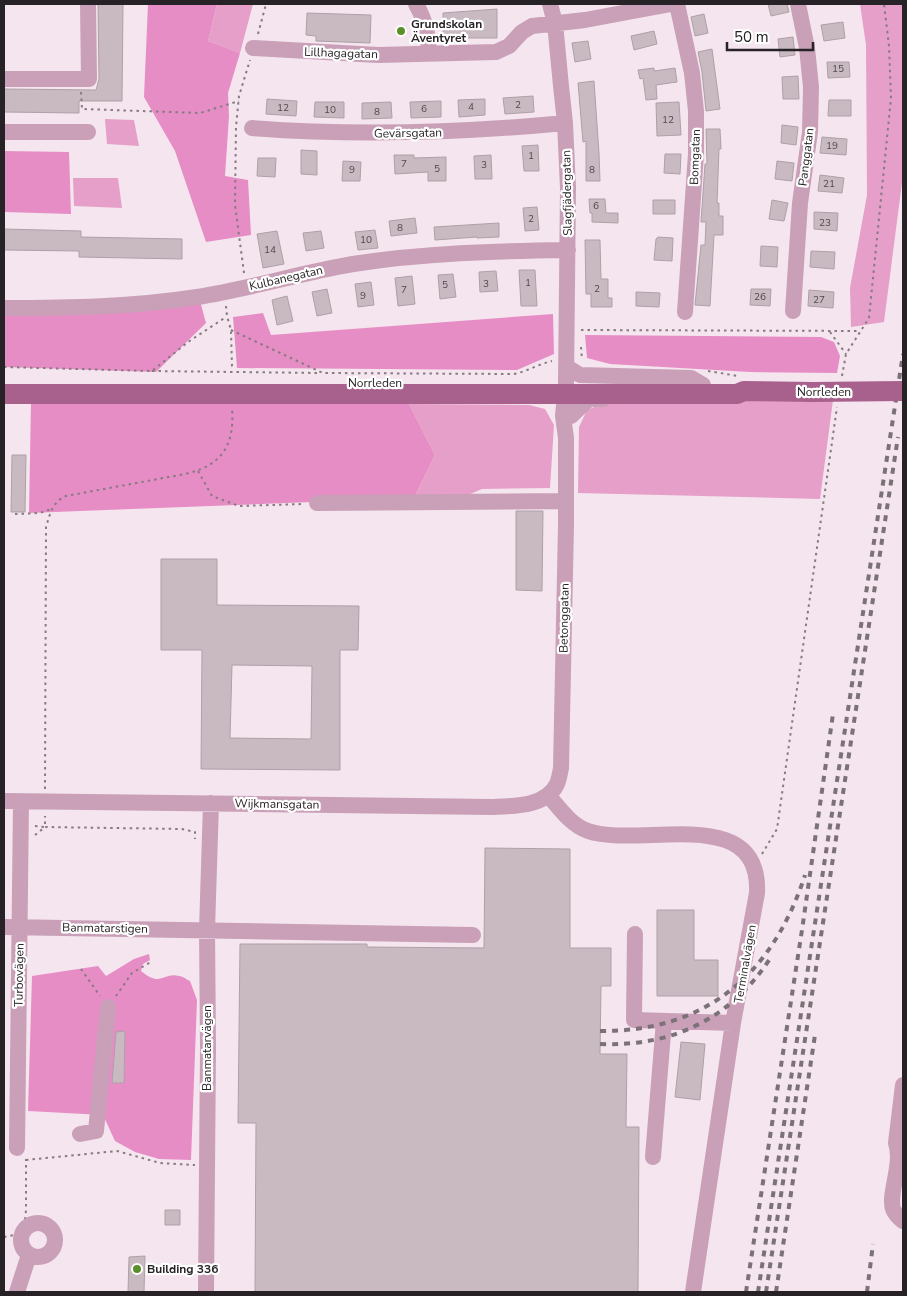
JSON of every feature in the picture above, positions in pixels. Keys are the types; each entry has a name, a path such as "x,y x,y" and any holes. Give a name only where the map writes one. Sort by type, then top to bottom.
{"main road":[{"name":"Norrleden","path":"4,382 706,378 736,385 746,384 813,392 903,392"},
{"name":"Norrleden","path":"4,394 539,393 567,379 671,393 737,394 746,384"}],"street":[{"path":"4,79 89,79 88,4"},
{"path":"416,4 428,32 429,54"},
{"name":"Slagfjädergatan","path":"550,4 555,23 565,123 568,250 567,379"},
{"name":"Lillhagagatan","path":"253,48 378,55 496,52 509,46 522,32 532,26 584,20 671,4"},
{"name":"Bomgatan","path":"677,4 692,73 696,111 696,154 686,312"},
{"name":"Panggatan","path":"793,311 800,203 810,132 810,77 807,48 798,4"},
{"name":"Gevärsgatan","path":"252,128 395,134 497,129 565,123"},
{"path":"4,132 88,132"},
{"name":"Kulbanegatan","path":"4,308 115,306 196,297 244,288 298,274 354,264 489,251 568,250"},
{"name":"Betonggatan","path":"548,795 557,784 561,768 567,379"},
{"path":"539,393 554,401 567,416 589,399 647,398 671,393"},
{"path":"317,503 566,501"},
{"path":"548,795 577,826 586,830 599,834 699,835 717,837 740,846 747,852 753,863"},
{"name":"Wijkmansgatan","path":"4,801 491,807 516,806 536,802 548,795"},
{"name":"Turbovägen","path":"20,802 20,825 11,861 22,1154"},
{"name":"Banmatarvägen","path":"206,1292 207,930 211,803"},
{"name":"Terminalvägen","path":"693,1292 733,1023 757,893 756,873 753,863"},
{"name":"Banmatarstigen","path":"12,927 207,930 262,933 473,935"},
{"path":"635,934 634,1020 733,1023"},
{"path":"80,1134 96,1131 108,1007"},
{"path":"653,1157 664,1021"},
{"path":"903,1085 896,1143 898,1164 893,1203 893,1208 898,1218 903,1221"},
{"path":"39,1222 48,1225 54,1232 56,1240 54,1249 47,1255 38,1257 29,1255 23,1248 21,1239 24,1231 30,1224 39,1222"},
{"path":"17,1292 29,1255"}],"path":[{"path":"244,280 235,205 236,127 239,101 266,4"},
{"path":"841,383 846,354 869,318 891,98 891,71 884,4"},
{"path":"82,102 82,109 200,113 239,101"},
{"path":"152,371 188,342 227,316 231,330 232,368"},
{"path":"581,336 581,329 859,331"},
{"path":"231,330 323,373"},
{"path":"830,332 846,354"},
{"path":"4,367 152,371 514,374 548,362 567,379 582,360 581,344"},
{"path":"706,378 746,384"},
{"path":"753,863 766,850 778,829 838,402"},
{"path":"15,514 40,513 51,508 58,500 66,496 198,471 213,464 226,450 232,427 232,407"},
{"path":"198,471 212,496 239,506 317,503"},
{"path":"20,825 45,827 46,528 51,508"},
{"path":"82,969 108,1007 132,974 150,962"},
{"path":"4,1237 24,1231 26,1210 22,1154"}],"shaded area":[{"path":"148,4 217,4 208,41 240,53 228,93 229,116 225,176 248,180 251,235 206,242 175,151 144,97"},
{"path":"217,4 253,4 240,53 208,41"},
{"path":"860,4 903,5 903,175 884,322 851,327 850,288 867,195 866,45"},
{"path":"105,119 134,120 139,146 107,144"},
{"path":"4,151 69,152 71,214 4,212"},
{"path":"73,178 118,178 122,208 74,206"},
{"path":"200,301 206,323 156,372 4,367 4,309"},
{"path":"263,313 271,335 553,314 554,354 517,370 237,368 233,317"},
{"path":"585,335 821,337 834,342 840,356 837,373 750,372 610,364 587,358"},
{"path":"833,400 820,499 578,493 579,427 587,410 607,402"},
{"path":"31,401 409,404 435,455 414,498 29,513"},
{"path":"409,404 529,405 545,409 554,425 550,488 482,489 461,498 414,498 435,455"},
{"path":"149,954 150,960 143,964 141,971 153,978 158,979 174,975 190,981 197,1000 191,1160 159,1159 135,1152 115,1141 103,1115 28,1111 32,976 98,966 106,976 134,959"}],"building":[{"path":"98,4 123,4 122,101 79,101 79,113 4,112 4,89 96,90 99,79"},
{"path":"768,4 787,4 789,12 771,16"},
{"path":"497,9 497,38 443,38 443,13"},
{"path":"307,13 371,15 370,43 316,41 316,36 306,35"},
{"path":"704,14 708,33 695,36 691,17"},
{"path":"843,22 845,38 824,41 821,25"},
{"path":"654,31 657,44 634,50 631,36"},
{"path":"793,37 795,55 780,57 778,39"},
{"path":"588,41 591,59 575,62 572,43"},
{"path":"712,49 720,109 706,111 698,52"},
{"path":"827,62 849,62 850,77 828,78"},
{"path":"654,68 654,71 675,68 677,82 656,85 657,99 646,100 643,78 640,79 638,70"},
{"path":"798,76 799,99 783,99 782,77"},
{"path":"594,81 600,181 586,181 586,141 583,142 578,83"},
{"path":"533,96 534,112 505,114 503,98"},
{"path":"267,99 297,101 296,116 266,114"},
{"path":"485,99 485,115 459,117 458,100"},
{"path":"829,100 851,100 851,116 828,116"},
{"path":"441,101 441,117 411,118 410,102"},
{"path":"315,102 344,102 344,118 314,117"},
{"path":"391,102 392,118 362,119 362,103"},
{"path":"679,102 681,135 657,136 656,103"},
{"path":"782,125 798,127 796,145 781,143"},
{"path":"706,129 720,129 721,149 719,149 717,203 719,203 719,216 723,216 723,235 714,235 710,306 695,305 701,245 705,245 706,222 701,222 705,164 707,164"},
{"path":"822,137 847,139 846,155 820,153"},
{"path":"538,145 539,171 524,171 522,146"},
{"path":"301,150 317,151 317,175 301,174"},
{"path":"665,154 681,154 680,174 664,173"},
{"path":"394,155 414,155 414,158 446,157 446,181 428,181 428,172 395,174"},
{"path":"491,155 492,179 475,179 474,156"},
{"path":"258,158 276,158 275,177 257,176"},
{"path":"343,161 361,162 360,181 342,181"},
{"path":"777,161 794,163 792,181 775,179"},
{"path":"820,175 844,178 842,193 818,191"},
{"path":"589,199 605,199 606,213 618,213 618,223 592,222"},
{"path":"653,200 675,200 675,214 653,214"},
{"path":"772,200 788,203 784,221 769,219"},
{"path":"537,207 539,230 525,231 523,208"},
{"path":"814,212 838,213 837,231 814,229"},
{"path":"415,218 417,233 391,236 389,221"},
{"path":"499,223 499,237 435,240 434,227"},
{"path":"4,229 81,231 81,237 182,239 182,259 79,257 79,251 4,250"},
{"path":"375,230 378,248 358,250 355,232"},
{"path":"277,231 284,264 263,268 257,234"},
{"path":"321,231 324,248 306,251 303,233"},
{"path":"658,237 673,238 672,261 654,260 656,239"},
{"path":"585,240 600,240 601,279 608,279 608,298 612,298 612,307 591,307 591,294 586,294"},
{"path":"761,246 778,247 777,267 760,266"},
{"path":"811,251 835,252 834,269 810,267"},
{"path":"519,270 535,270 537,306 521,306"},
{"path":"496,271 498,291 480,292 479,272"},
{"path":"453,274 456,297 440,299 438,275"},
{"path":"412,276 415,304 398,306 395,278"},
{"path":"371,282 374,305 358,307 355,284"},
{"path":"327,289 332,313 317,316 312,292"},
{"path":"751,289 771,289 770,306 750,305"},
{"path":"809,290 834,292 833,308 808,306"},
{"path":"636,292 660,293 659,307 636,306"},
{"path":"287,296 293,321 277,325 272,300"},
{"path":"12,455 26,455 25,512 11,512"},
{"path":"516,511 543,511 542,591 516,590"},
{"path":"161,559 217,559 217,605 359,606 358,650 340,650 340,770 201,769 202,650 161,650","holes":["232,665 312,666 311,739 230,738"]},
{"path":"485,848 570,849 570,948 611,948 611,986 601,986 600,1054 627,1054 626,1127 639,1127 638,1292 255,1292 256,1123 238,1123 240,944 367,944 367,947 484,948"},
{"path":"657,910 694,910 694,960 718,960 718,996 657,996"},
{"path":"125,1031 124,1083 112,1083 116,1032"},
{"path":"681,1042 705,1044 700,1100 675,1097"},
{"path":"165,1210 180,1210 180,1225 165,1225"},
{"name":"Building 336","path":"145,1256 144,1292 128,1292 129,1257"}],"railway":[{"path":"758,1292 903,354"},
{"path":"766,1292 898,437"},
{"path":"746,1292 833,714"},
{"path":"600,1031 638,1029 672,1021 703,1008 730,991 754,968 774,941 791,910 805,875"},
{"path":"600,1044 627,1044 652,1040 676,1034 698,1024 719,1012 738,997 771,957"},
{"path":"776,1292 815,1035"},
{"path":"867,1292 873,1244"}],"place":[{"name":"Grundskolan Äventyret","path":"401,31"},
{"name":"Building 336","path":"137,1269"}]}
